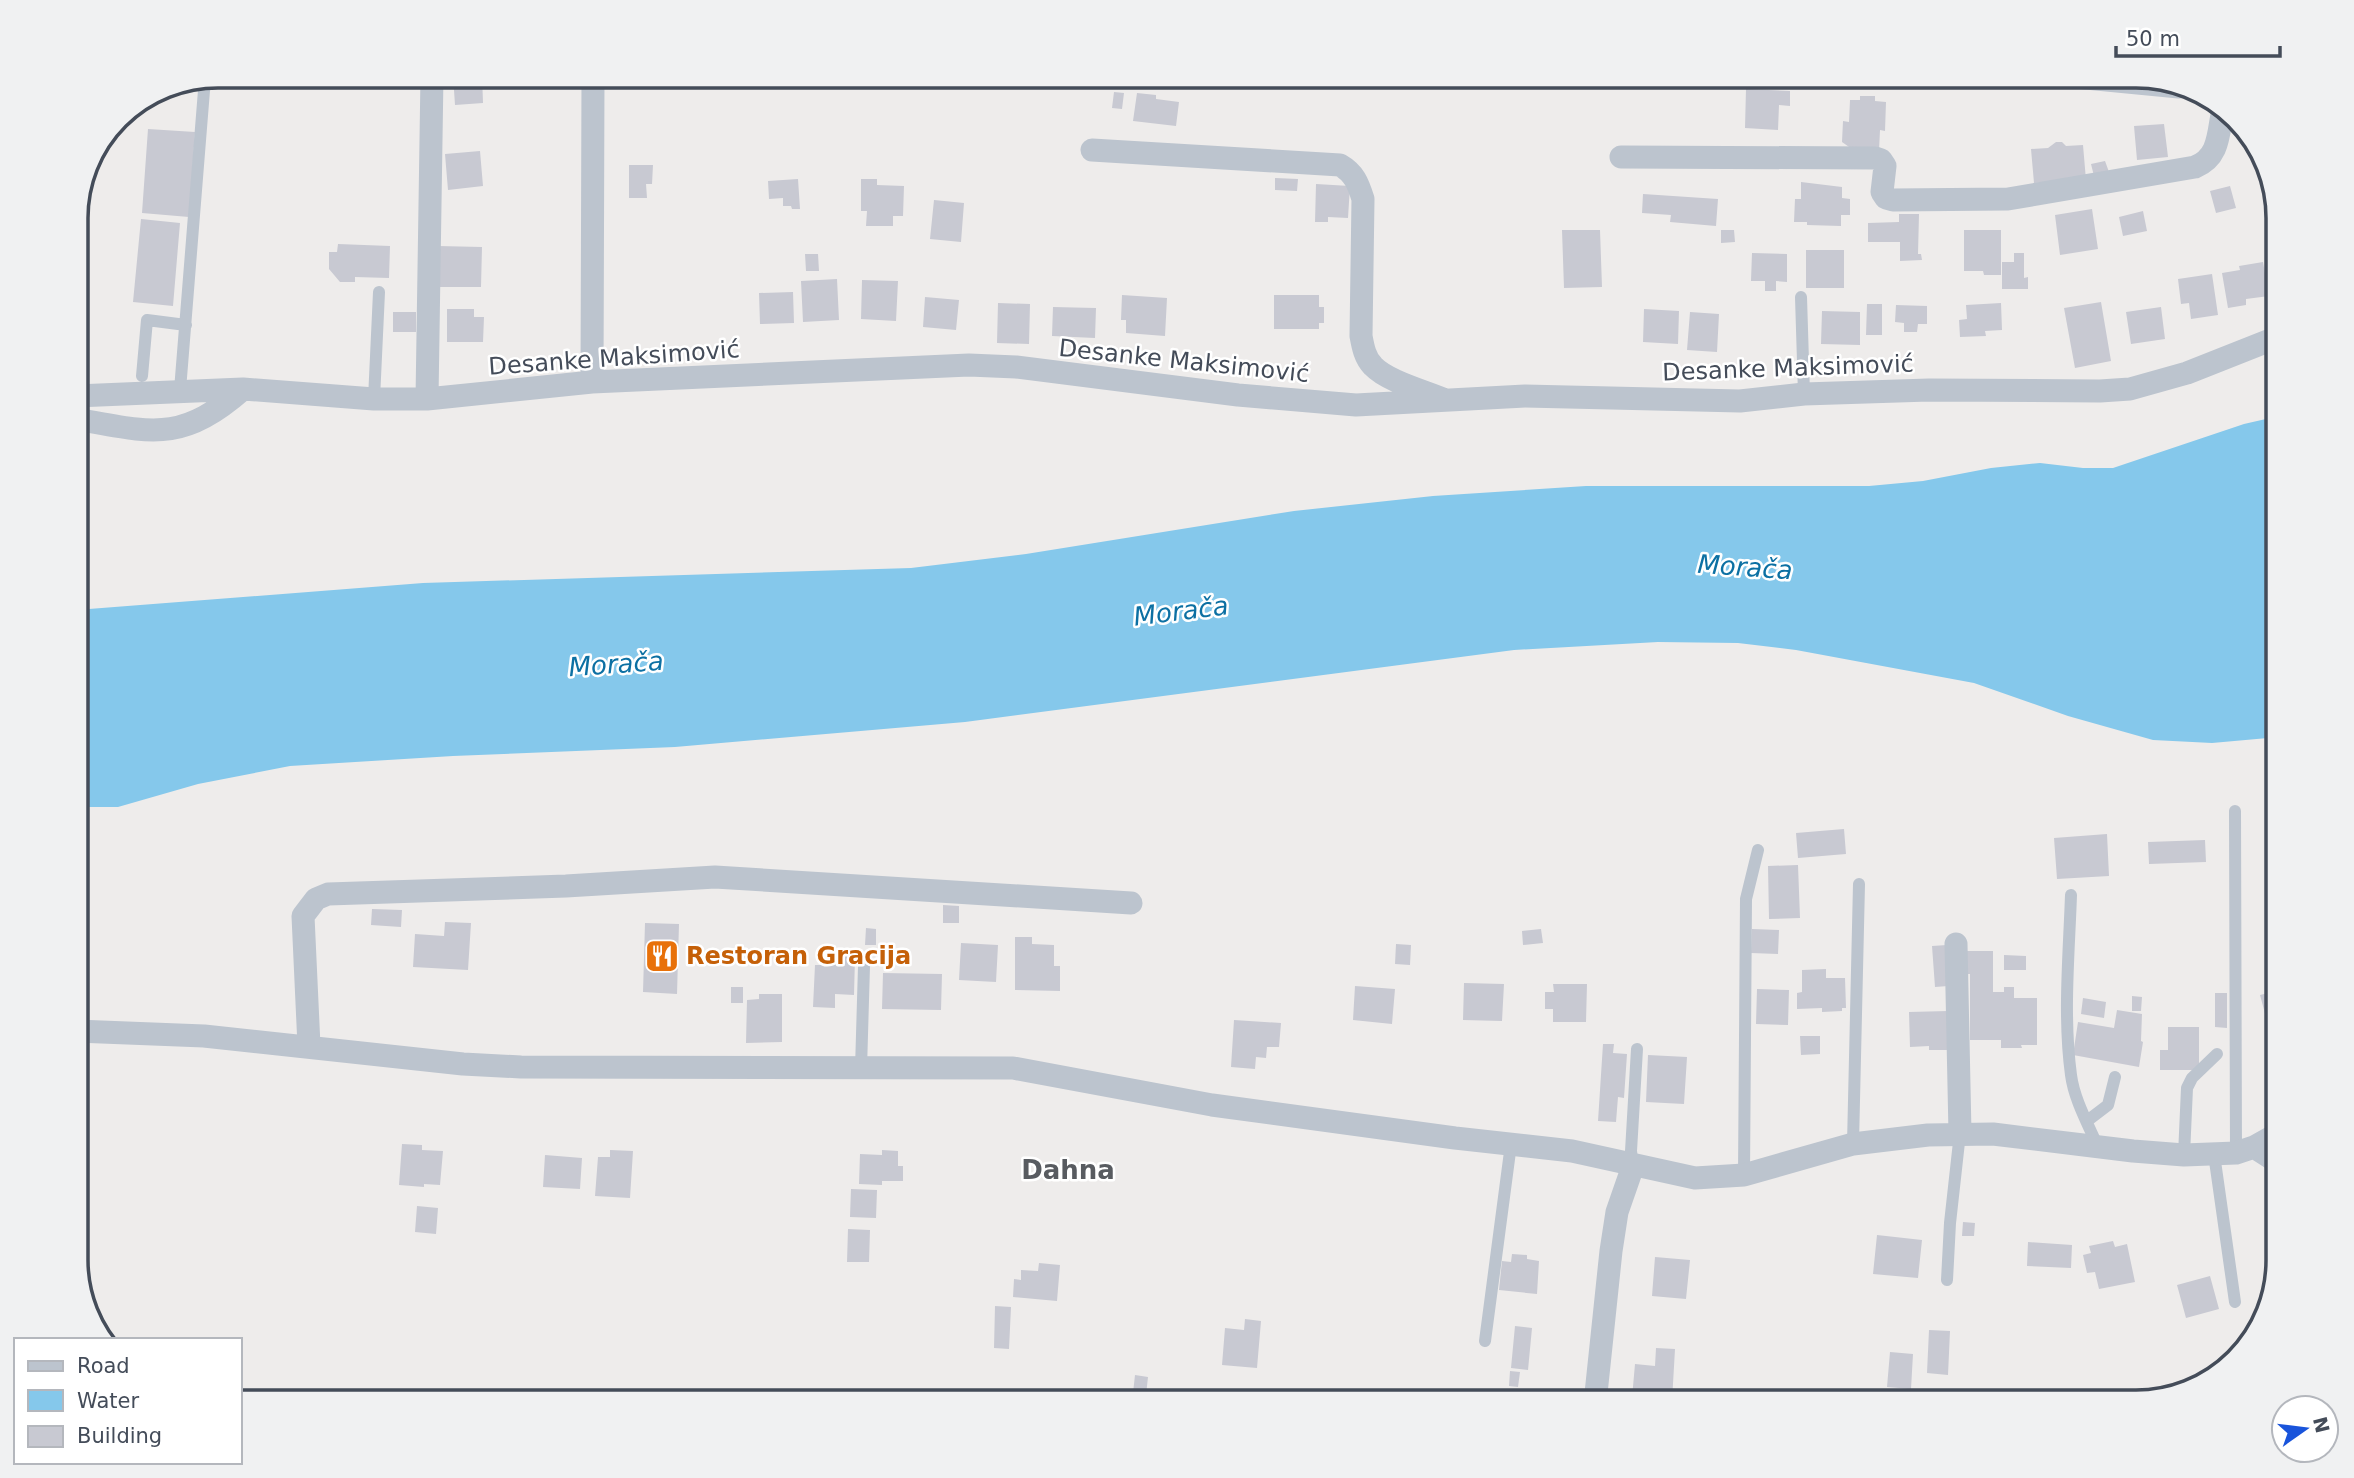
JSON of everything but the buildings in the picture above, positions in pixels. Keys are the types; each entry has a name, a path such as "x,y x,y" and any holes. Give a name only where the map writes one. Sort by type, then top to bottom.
{"street":[{"path":"427,399 432,88"},
{"path":"592,382 593,88"},
{"path":"1621,157 1875,158 1881,160 1885,166 1882,192 1886,198 2008,199 2195,167 2204,163 2214,152 2220,119"},
{"path":"1092,150 1339,165 1351,172 1359,184 1363,199 1361,336 1365,354 1374,368 1390,377 1449,401"},
{"name":"Desanke Maksimović","path":"88,395 243,389 374,399 427,399 592,382 969,365 1016,367 1238,395 1356,405 1525,396 1740,401 1804,394 1929,390 2100,391 2130,388 2188,373 2266,342"},
{"path":"88,421 153,432 190,425 222,407 243,389"},
{"path":"309,1046 303,916 316,898 328,894 566,886 715,877 1131,903"},
{"path":"1956,944 1960,1133"},
{"path":"88,1031 204,1035 463,1064 521,1067 1013,1068 1212,1105 1572,1151 1695,1178 1744,1175 1853,1144 1960,1133 2184,1155 2235,1151 2266,1138"},
{"path":"2235,1151 2266,1159"},
{"path":"1596,1390 1613,1238 1620,1201 1633,1166"}],"lane":[{"path":"180,390 204,89"},
{"path":"374,399 379,292"},
{"path":"1801,297 1804,394"},
{"path":"142,376 147,320 186,325"},
{"path":"2235,811 2235,1302"},
{"path":"1744,1175 1746,899 1758,850"},
{"path":"1853,1144 1859,884"},
{"path":"2071,895 2068,1012 2071,1075 2074,1089 2098,1147"},
{"path":"861,1069 864,966"},
{"path":"1633,1166 1631,1151 1637,1049"},
{"path":"2184,1155 2187,1087 2192,1078 2217,1054"},
{"path":"2087,1121 2108,1105 2115,1077"},
{"path":"1947,1280 1960,1133"},
{"path":"1485,1341 1511,1144"}],"water":[{"name":"Morača","path":"2266,419 2266,738 2212,743 2153,740 2068,716 1974,683 1796,650 1738,643 1658,642 1514,650 965,722 675,747 290,766 198,784 118,807 88,807 88,609 423,583 911,568 1026,554 1294,511 1433,496 1586,486 1869,486 1923,481 1991,468 2040,463 2113,468"}],"place":[{"name":"Restoran Gracija","path":"662,956"}],"district":[{"name":"Dahna","path":"1068,1170"}]}
